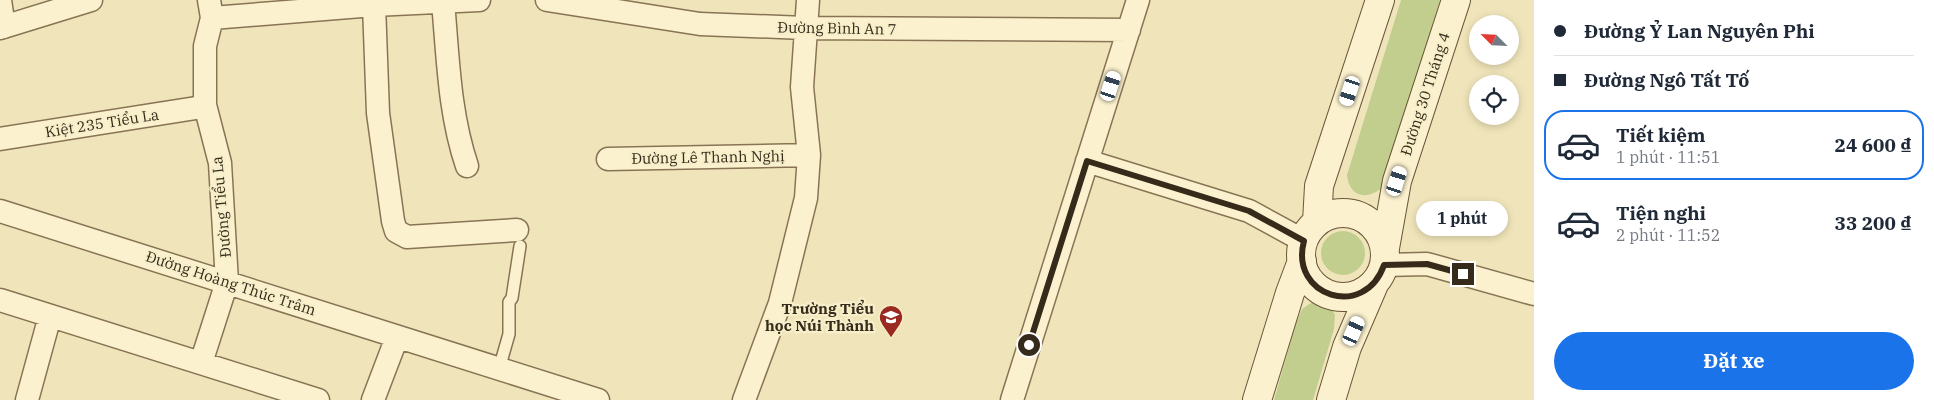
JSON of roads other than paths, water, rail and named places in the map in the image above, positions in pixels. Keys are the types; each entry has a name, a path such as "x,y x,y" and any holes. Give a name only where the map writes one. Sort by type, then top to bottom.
{"street":[{"path":"0,0 2,27 91,0"},
{"path":"211,9 374,6 479,0"},
{"name":"Đường Bình An 7","path":"547,0 700,24 805,28 1129,30"},
{"path":"744,400 780,303 806,198 809,155 802,87 808,0"},
{"path":"1012,400 1138,0"},
{"path":"1257,400 1308,241 1320,186 1380,0"},
{"name":"Đường 30 Tháng 4","path":"1331,400 1347,347 1382,265 1397,181 1456,0"},
{"path":"443,2 453,112 456,132 467,166"},
{"path":"374,6 378,113 396,231 407,237 519,238"},
{"name":"Đường Tiểu La","path":"201,363 227,282 220,163 204,104 205,46 211,9"},
{"name":"Kiệt 235 Tiểu La","path":"0,139 196,108 204,104"},
{"name":"Đường Lê Thanh Nghị","path":"608,159 809,155"},
{"path":"1087,161 1249,211 1308,241"},
{"name":"Đường Hoàng Thúc Trâm","path":"0,211 598,400"},
{"path":"1344,213 1359,216 1371,223 1380,234 1382,265 1365,291 1352,296 1338,297 1325,293 1314,285 1306,274 1308,241 1330,215 1344,213"},
{"path":"1382,265 1427,264 1534,294"},
{"path":"0,300 318,400"},
{"path":"26,400 50,316"},
{"path":"373,400 397,336"}],"lane":[{"path":"499,369 509,334 509,302 512,298 519,238"}],"place":[{"name":"Trường Tiểu học Núi Thành","path":"891,338"}]}
